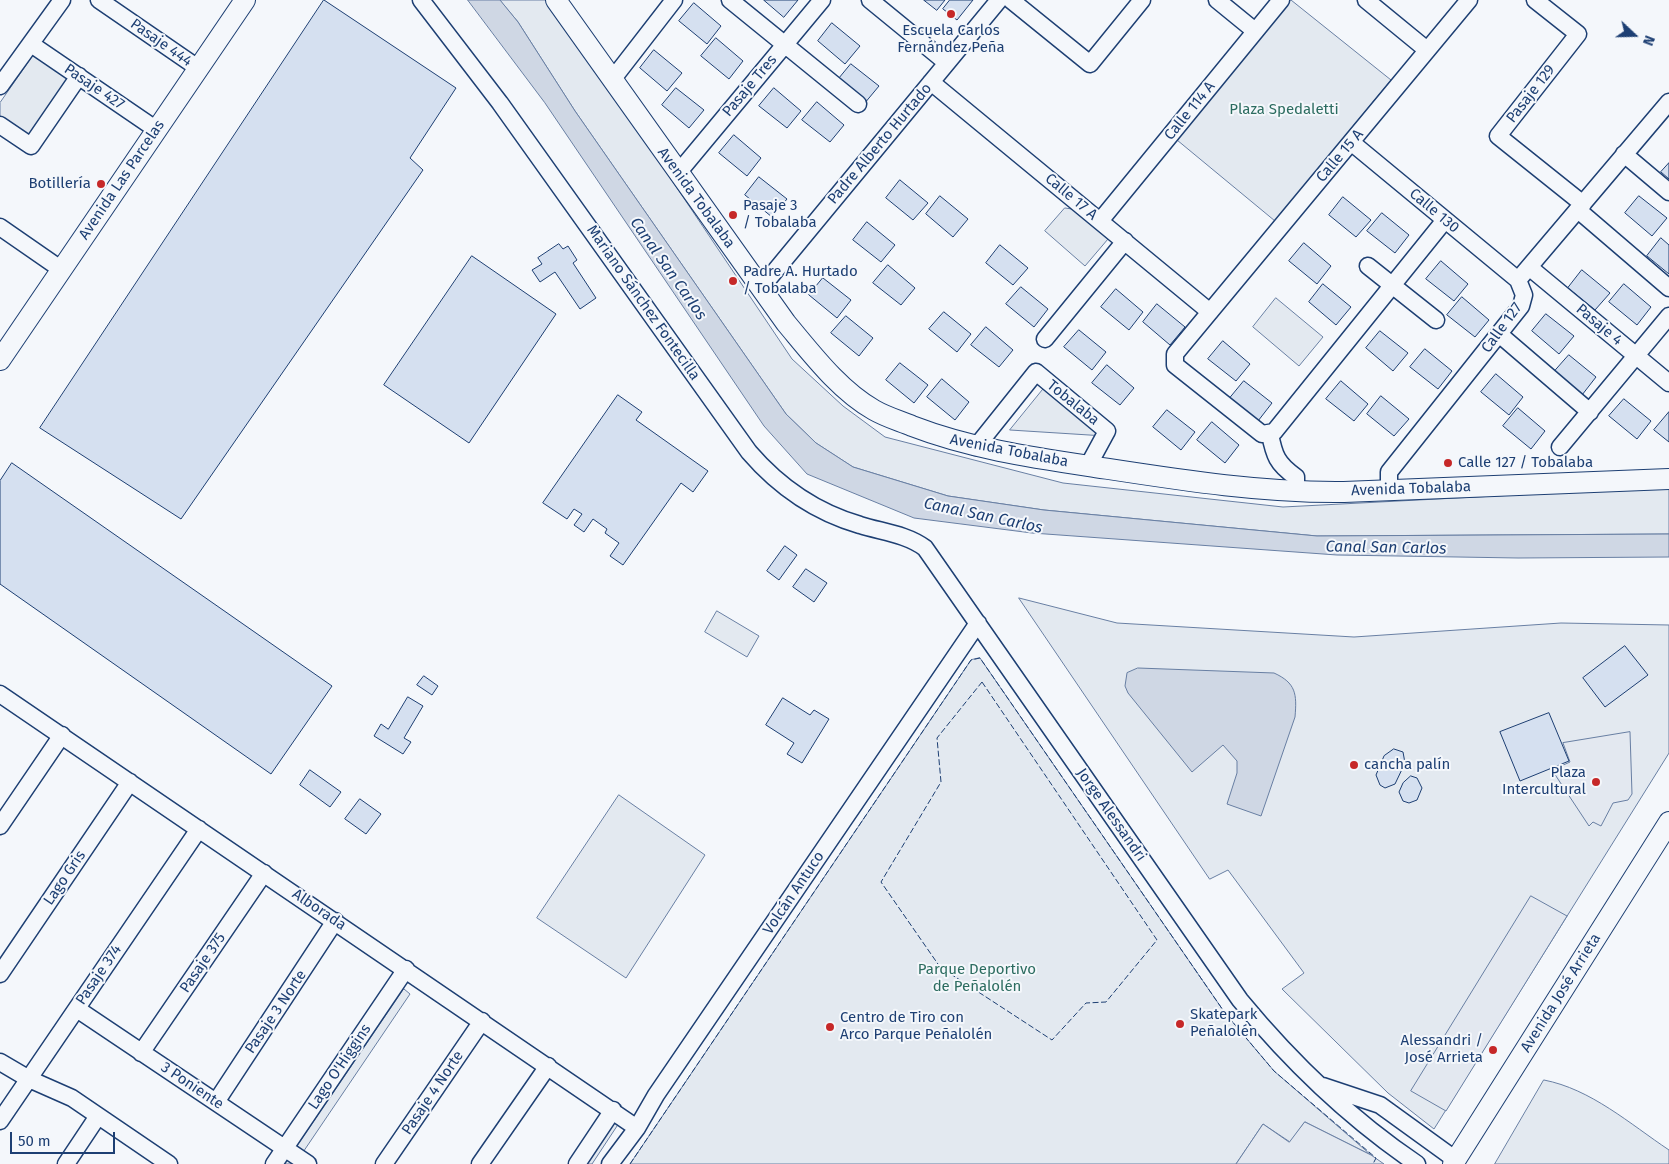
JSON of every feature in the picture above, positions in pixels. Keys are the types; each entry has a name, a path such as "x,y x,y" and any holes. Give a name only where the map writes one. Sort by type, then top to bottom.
{"main road":[{"name":"Avenida Tobalaba","path":"556,0 786,323 820,362 864,404 910,426 976,447 1209,484 1296,492 1669,478"},
{"name":"Avenida Las Parcelas","path":"0,360 157,130 241,1"},
{"name":"Avenida José Arrieta","path":"1456,1163 1669,822"}],"street":[{"path":"0,86 62,0"},
{"name":"Pasaje 444","path":"99,0 198,68"},
{"name":"Mariano Sánchez Fontecilla","path":"421,0 500,103 758,462 787,490 820,510 845,521 916,542"},
{"path":"612,80 674,0"},
{"path":"730,0 858,104"},
{"name":"Pasaje Tres","path":"678,173 822,0"},
{"path":"870,0 947,62"},
{"name":"Padre Alberto Hurtado","path":"761,288 999,0"},
{"path":"1011,0 1090,64 1142,0"},
{"path":"1217,0 1255,31"},
{"name":"Calle 114 A","path":"1100,221 1281,0"},
{"path":"1366,0 1427,50"},
{"name":"Calle 15 A","path":"1270,434 1262,434 1175,365 1175,354 1469,0"},
{"name":"Pasaje 129","path":"1535,0 1578,34 1498,136 1669,288"},
{"name":"Pasaje 427","path":"31,44 157,130"},
{"path":"0,125 31,146 79,76"},
{"name":"Calle 17 A","path":"931,82 1210,312"},
{"name":"Calle 127","path":"1389,490 1389,472 1521,306 1524,295 1518,280 1669,102"},
{"name":"Calle 130","path":"1352,142 1518,280"},
{"path":"1624,154 1669,192"},
{"path":"1296,492 1296,477 1282,467 1273,451 1270,434 1296,405 1445,220"},
{"path":"0,227 62,270"},
{"path":"1045,339 1125,241"},
{"path":"1368,266 1436,320"},
{"name":"Pasaje 4","path":"1529,267 1669,383"},
{"path":"1560,447 1669,316"},
{"path":"1499,334 1590,412"},
{"name":"Tobalaba","path":"976,447 1036,372 1107,431 1088,466"},
{"name":"Jorge Alessandri","path":"916,542 933,557 1240,1000 1266,1032 1314,1082 1363,1125 1418,1164"},
{"name":"Volcán Antuco","path":"610,1164 637,1128 656,1095 978,622"},
{"name":"Alborada","path":"0,694 614,1110 637,1128"},
{"path":"0,826 62,736"},
{"name":"Lago Gris","path":"0,974 130,782"},
{"name":"Pasaje 374","path":"0,1121 199,829"},
{"name":"Pasaje 375","path":"141,1053 264,873"},
{"name":"Pasaje 3 Norte","path":"216,1102 335,922"},
{"name":"Lago O'Higgins","path":"274,1164 406,969"},
{"name":"3 Poniente","path":"76,1009 308,1164"},
{"name":"Pasaje 4 Norte","path":"384,1164 482,1021"},
{"path":"0,1062 29,1079 62,1093 169,1164"},
{"path":"480,1164 548,1066"},
{"name":"Jorge Alessandri","path":"1314,1082 1380,1106 1456,1163"},
{"path":"577,1164 614,1110"},
{"path":"66,1164 98,1116"}],"green space":[{"path":"500,0 547,0 603,78 792,359 843,406 885,437 1063,483 1283,507 1669,487 1669,534 1317,536 1044,510 948,496 853,467 816,443 786,414 575,111 518,22"},
{"name":"Plaza Spedaletti","path":"1291,0 1391,80 1275,221 1177,140"},
{"path":"35,53 70,78 28,139 0,119 0,103"},
{"path":"1065,208 1072,209 1108,239 1085,266 1045,231"},
{"path":"1276,298 1323,337 1299,366 1253,327"},
{"path":"1045,387 1105,436 1010,430"},
{"path":"1019,598 1117,623 1354,637 1561,623 1669,625 1669,753 1434,1129 1388,1093 1282,989 1304,973 1228,870 1210,879"},
{"path":"717,611 759,636 747,657 705,632"},
{"name":"Parque Deportivo de Peñalolén","path":"980,658 1225,1013 1274,1071 1371,1155 1305,1122 1290,1142 1263,1124 1236,1164 630,1164 971,660"},
{"path":"619,795 705,855 626,978 537,918"},
{"path":"404,989 410,994 295,1164 285,1164"},
{"path":"1544,1080 1578,1091 1625,1119 1669,1150 1669,1164 1495,1164"},
{"path":"613,1118 619,1123 592,1164 582,1164"}],"shaded area":[{"name":"Plaza Intercultural","path":"1630,732 1632,794 1628,800 1613,803 1601,826 1593,822 1589,826 1552,770 1570,762 1563,743"},
{"path":"1531,896 1567,916 1446,1111 1411,1091"},
{"path":"1305,1122 1371,1155 1384,1164 1236,1164 1263,1124 1289,1142"}],"water":[{"name":"Canal San Carlos","path":"468,0 500,0 518,22 575,111 786,414 816,443 853,467 948,496 1044,510 1317,536 1669,534 1669,557 1518,558 1337,555 1032,533 914,518 807,474 764,426 545,103"},
{"path":"1138,668 1274,673 1291,685 1296,702 1295,717 1261,816 1227,804 1237,773 1237,761 1223,745 1192,772 1128,693 1125,686 1127,673"}],"building":[{"path":"324,0 456,88 410,158 423,170 181,519 40,428"},
{"path":"764,0 798,0 784,17"},
{"path":"924,0 945,0 937,10"},
{"path":"950,0 973,0 957,20 943,9"},
{"path":"694,3 721,26 707,44 679,21"},
{"path":"832,23 860,46 845,64 818,41"},
{"path":"716,38 743,61 729,79 701,56"},
{"path":"654,50 682,73 667,91 640,68"},
{"path":"851,64 879,86 864,104 837,81"},
{"path":"676,88 704,110 689,128 662,105"},
{"path":"774,88 801,111 787,128 759,106"},
{"path":"817,102 844,125 830,142 802,120"},
{"path":"734,135 761,158 747,176 719,153"},
{"path":"1669,163 1669,179 1661,172"},
{"path":"759,177 787,199 772,217 745,195"},
{"path":"900,180 928,203 913,220 886,198"},
{"path":"940,196 968,219 953,237 926,214"},
{"path":"1639,196 1667,218 1652,236 1625,213"},
{"path":"1343,197 1371,220 1356,237 1329,215"},
{"path":"1382,213 1409,235 1395,253 1367,231"},
{"path":"867,222 895,245 881,262 853,240"},
{"path":"1661,238 1669,245 1669,274 1647,256"},
{"path":"1304,243 1331,266 1317,284 1289,261"},
{"path":"559,244 563,249 568,246 577,260 573,263 596,298 580,309 555,272 540,282 532,270 542,264 538,258"},
{"path":"1000,245 1028,268 1013,285 986,263"},
{"path":"472,256 556,314 469,443 384,385"},
{"path":"1441,261 1468,284 1454,301 1426,279"},
{"path":"888,265 915,288 901,305 873,283"},
{"path":"1582,270 1610,293 1595,310 1568,288"},
{"path":"823,278 851,300 837,318 809,295"},
{"path":"1323,284 1351,307 1336,325 1309,302"},
{"path":"1624,284 1651,307 1637,325 1609,302"},
{"path":"1021,287 1048,309 1034,327 1006,304"},
{"path":"1116,289 1143,312 1129,330 1101,307"},
{"path":"1462,297 1489,320 1475,337 1447,315"},
{"path":"1157,304 1185,327 1170,345 1143,322"},
{"path":"944,312 971,334 957,352 929,329"},
{"path":"1546,314 1574,336 1559,354 1532,331"},
{"path":"846,316 873,338 859,356 831,333"},
{"path":"986,327 1013,350 999,367 971,345"},
{"path":"1079,330 1106,352 1092,370 1064,347"},
{"path":"1380,331 1408,353 1393,371 1366,348"},
{"path":"1223,341 1250,364 1236,381 1208,359"},
{"path":"1425,349 1452,371 1438,389 1410,367"},
{"path":"1569,355 1596,377 1582,395 1554,372"},
{"path":"900,363 928,385 914,403 886,380"},
{"path":"1107,365 1134,388 1120,405 1092,383"},
{"path":"1496,374 1523,397 1509,415 1481,392"},
{"path":"942,379 969,402 955,420 927,397"},
{"path":"1244,381 1272,403 1258,421 1230,398"},
{"path":"1341,381 1368,404 1354,421 1326,399"},
{"path":"618,395 642,412 636,420 708,471 693,492 681,483 623,565 610,556 619,543 605,533 607,529 593,519 584,532 574,525 582,514 574,509 567,519 543,503"},
{"path":"1381,396 1409,419 1394,436 1367,414"},
{"path":"1624,399 1651,421 1637,439 1609,416"},
{"path":"1518,408 1545,431 1531,449 1503,426"},
{"path":"1167,410 1195,432 1181,450 1153,427"},
{"path":"1669,412 1669,442 1654,430"},
{"path":"1212,422 1239,445 1225,463 1197,440"},
{"path":"12,463 332,686 271,774 0,584 0,481"},
{"path":"785,546 797,555 779,580 767,571"},
{"path":"806,569 827,583 814,602 793,587"},
{"path":"1625,646 1648,675 1605,707 1583,678"},
{"path":"424,676 438,686 432,695 417,685"},
{"path":"408,697 423,706 404,738 411,742 403,754 374,736 381,724 388,729"},
{"path":"783,698 810,715 814,710 829,719 802,763 787,754 794,743 766,725"},
{"path":"1549,713 1569,761 1520,781 1500,732"},
{"path":"1394,749 1403,752 1405,763 1395,784 1385,788 1380,785 1376,775 1384,756"},
{"path":"310,770 341,792 330,807 300,785"},
{"path":"1411,776 1417,778 1422,788 1417,800 1409,803 1403,801 1399,792 1403,783"},
{"path":"360,799 381,814 366,834 345,819"}],"fence":[{"path":"630,1164 971,660 980,658 1225,1013 1274,1071 1376,1158 1373,1164"},
{"path":"982,682 1157,940 1106,1002 1086,1003 1052,1040 940,967 881,882 941,782 937,738 982,682"}],"place":[{"name":"Escuela Carlos Fernández Peña","path":"951,14"},
{"name":"Botillería","path":"101,184"},
{"name":"Pasaje 3 / Tobalaba","path":"733,215"},
{"name":"Padre A. Hurtado / Tobalaba","path":"733,281"},
{"name":"Calle 127 / Tobalaba","path":"1448,463"},
{"name":"cancha palín","path":"1354,765"},
{"name":"Plaza Intercultural","path":"1596,782"},
{"name":"Skatepark Peñalolén","path":"1180,1024"},
{"name":"Centro de Tiro con Arco Parque Peñalolén","path":"830,1027"},
{"name":"Alessandri / José Arrieta","path":"1493,1050"}]}
